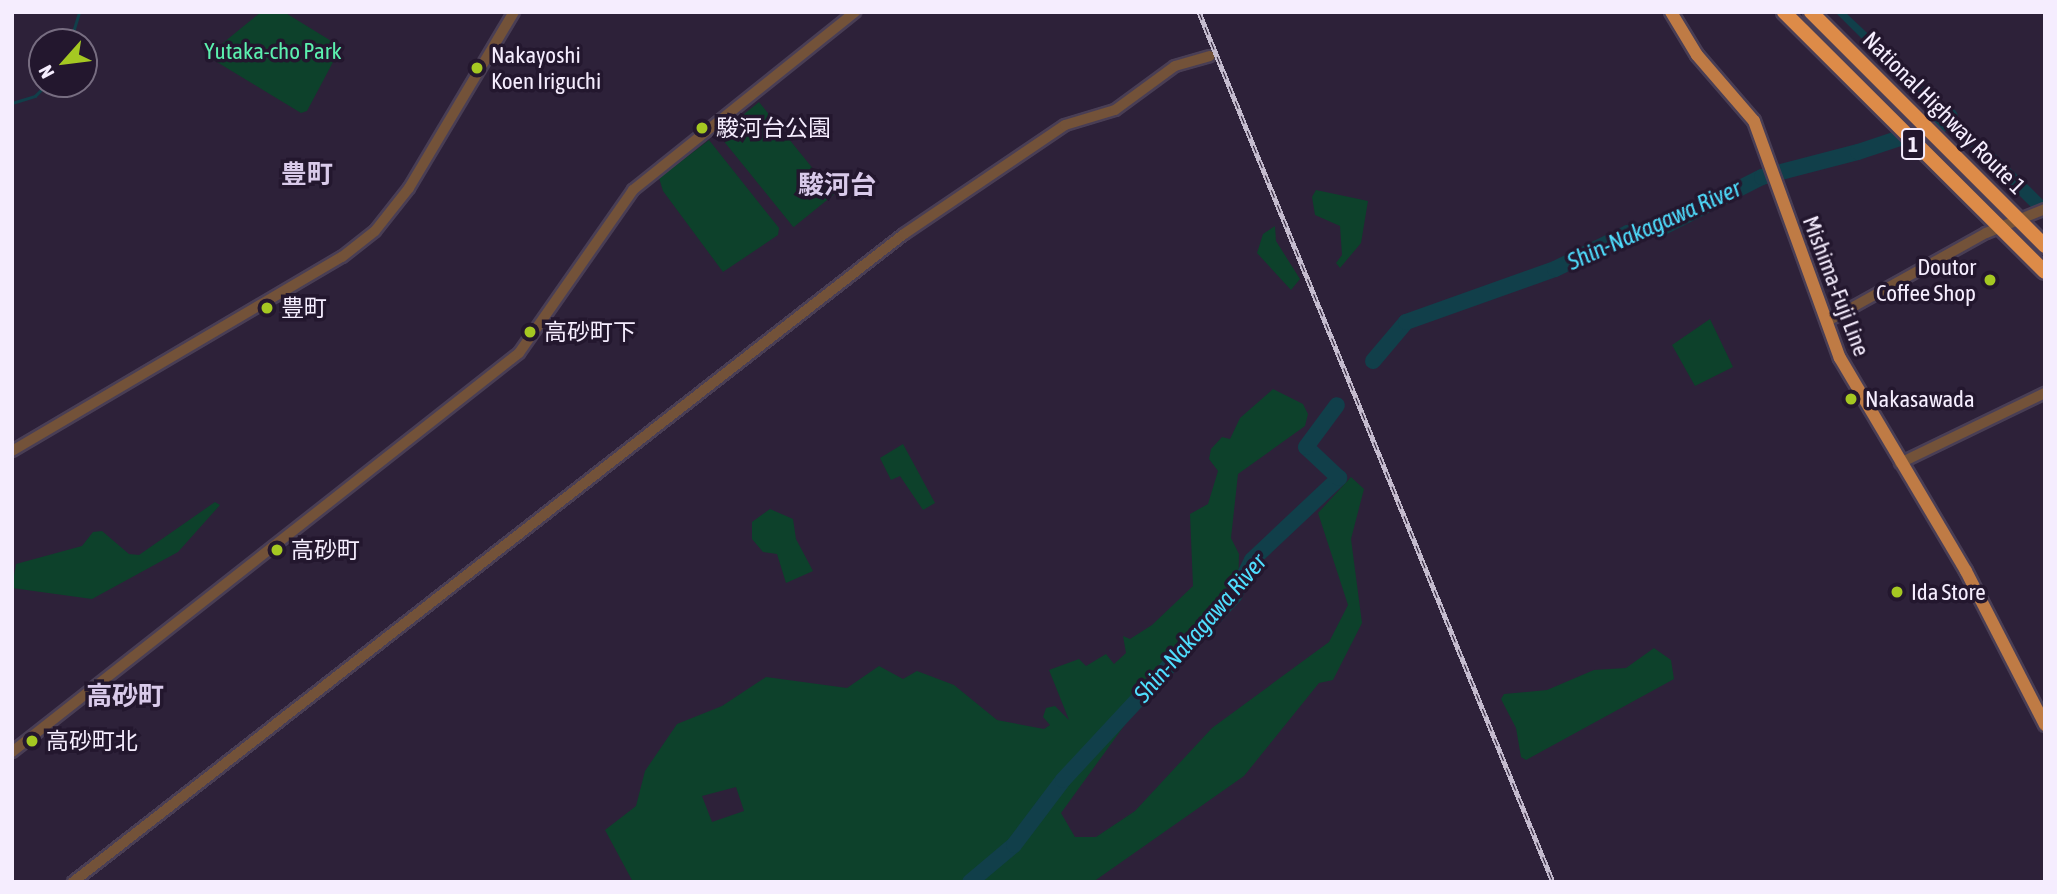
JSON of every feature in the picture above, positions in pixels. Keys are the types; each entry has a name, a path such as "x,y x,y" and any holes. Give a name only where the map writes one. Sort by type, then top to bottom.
{"highway":[{"name":"National Highway Route 1","path":"1784,12 2045,272"},
{"name":"National Highway Route 1","path":"1811,12 2021,218 2045,246"}],"main road":[{"name":"Mishima-Fuji Line","path":"1671,12 1697,55 1755,121 1826,322 1860,398 1979,594 2045,725"}],"street":[{"path":"12,451 342,257 375,231 409,188 514,12"},
{"path":"12,752 519,352 633,190 855,12"},
{"path":"74,882 918,224 1065,125 1115,110 1175,66 1210,56"},
{"path":"1826,322 1999,228 2045,209"},
{"path":"1900,463 2045,393"}],"green space":[{"name":"Yutaka-cho Park","path":"261,12 284,12 341,47 307,111 301,113 207,56"},
{"path":"759,102 834,194 793,227 719,135"},
{"path":"709,140 779,228 778,235 723,272 663,191 659,178"},
{"path":"1316,190 1368,201 1361,243 1340,268 1336,263 1342,255 1340,226 1315,215 1312,197"},
{"path":"1275,226 1276,241 1300,279 1291,290 1257,253 1263,234"},
{"path":"1710,319 1733,367 1695,386 1672,345"},
{"path":"1273,389 1303,404 1308,414 1305,426 1238,474 1231,538 1239,554 1238,595 1150,690 1061,813 1075,837 1096,837 1135,811 1212,728 1329,642 1348,605 1318,513 1351,477 1364,489 1351,539 1362,623 1333,680 1319,683 1244,776 1093,882 633,882 605,830 636,806 645,771 677,724 722,706 766,677 847,688 879,666 903,679 917,671 954,685 997,720 1044,729 1050,725 1043,717 1046,708 1055,706 1069,720 1049,670 1079,659 1086,666 1106,654 1114,664 1126,653 1123,636 1130,639 1152,625 1193,586 1190,514 1208,504 1218,471 1209,459 1211,449 1222,437 1230,439 1240,418","holes":["736,787 744,811 712,822 702,796"]},
{"path":"903,444 935,503 923,510 900,476 891,480 880,458"},
{"path":"215,502 220,505 178,552 92,599 12,588 16,564 82,546 93,532 102,531 129,554 139,555"},
{"path":"770,509 793,519 796,539 813,571 786,583 777,554 763,552 752,539 752,522"},
{"path":"1654,648 1671,660 1674,679 1526,760 1521,757 1516,728 1501,699 1504,694 1547,690 1594,670 1626,668"}],"water":[{"path":"1835,12 1845,12 2030,187 2045,202 2045,221"}],"waterway":[{"path":"74,28 79,12"},
{"path":"12,103 28,98"},
{"name":"Shin-Nakagawa River","path":"1373,361 1406,322 1555,269 1628,233 1663,227 1762,177 1858,152 1942,124 1950,116"},
{"name":"Shin-Nakagawa River","path":"970,882 1014,845 1063,780 1234,596 1252,560 1339,478 1306,447 1337,405"}],"railway":[{"path":"1199,12 1553,882"}],"place":[{"name":"Nakayoshi Koen Iriguchi","path":"477,68"},
{"name":"駿河台公園","path":"702,128"},
{"name":"Doutor Coffee Shop","path":"1990,280"},
{"name":"豊町","path":"267,308"},
{"name":"高砂町下","path":"530,332"},
{"name":"Nakasawada","path":"1851,399"},
{"name":"高砂町","path":"277,550"},
{"name":"Ida Store","path":"1897,592"},
{"name":"高砂町北","path":"32,741"}],"district":[{"name":"豊町","path":"307,175"},
{"name":"駿河台","path":"837,186"},
{"name":"高砂町","path":"125,697"}]}
